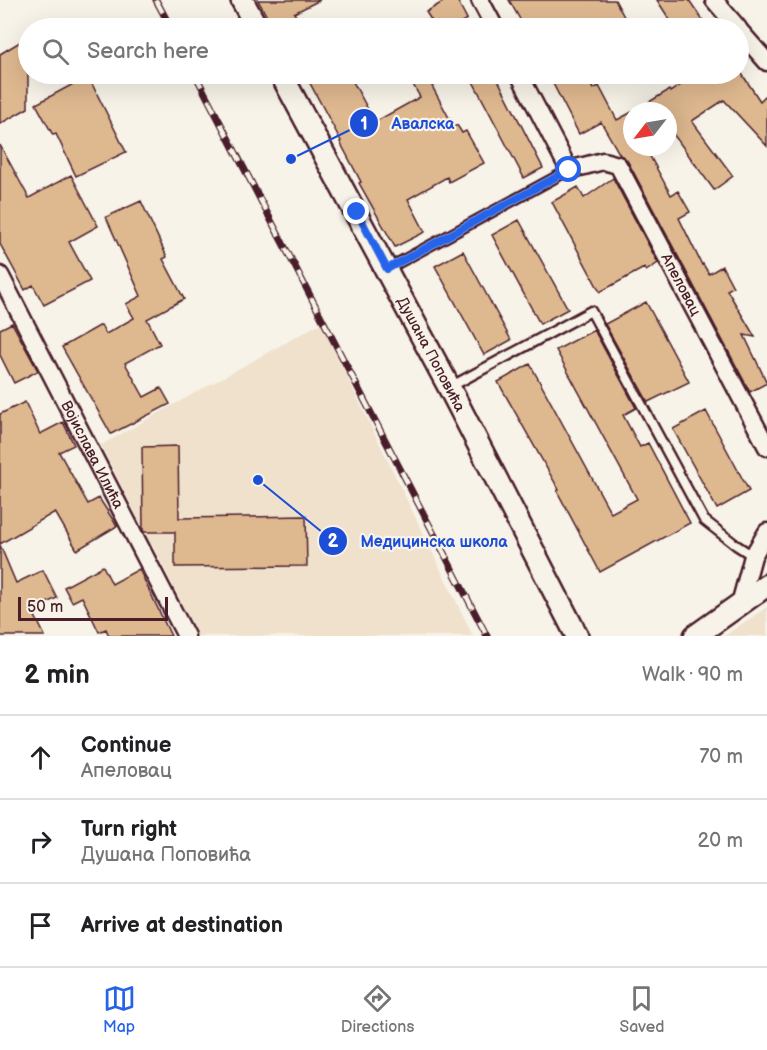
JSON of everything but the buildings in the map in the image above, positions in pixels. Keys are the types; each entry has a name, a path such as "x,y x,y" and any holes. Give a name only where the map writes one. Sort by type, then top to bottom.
{"street":[{"path":"242,0 252,18"},
{"path":"480,0 490,18"},
{"path":"714,0 729,18"},
{"path":"749,42 767,62"},
{"name":"Душана Поповића","path":"286,84 387,269 577,636"},
{"path":"524,84 569,170"},
{"name":"Апеловац","path":"569,170 603,161 618,165 767,447"},
{"name":"Војислава Илића","path":"0,275 186,636"},
{"path":"740,604 753,556 767,532"},
{"path":"695,636 767,585"}],"lane":[{"name":"Апеловац","path":"387,269 569,170"},
{"path":"449,387 591,311 704,520 753,556"}],"shaded area":[{"path":"321,323 473,636 198,636 153,546 140,535 136,515 101,445"},
{"path":"767,607 767,636 724,636"}],"railway":[{"path":"156,0 166,18"},
{"path":"200,84 487,636"}],"place":[{"name":"Авалска","path":"291,159"},
{"name":"Медицинска школа","path":"258,480"}],"route":[{"path":"357,212 387,269 569,170"}]}
